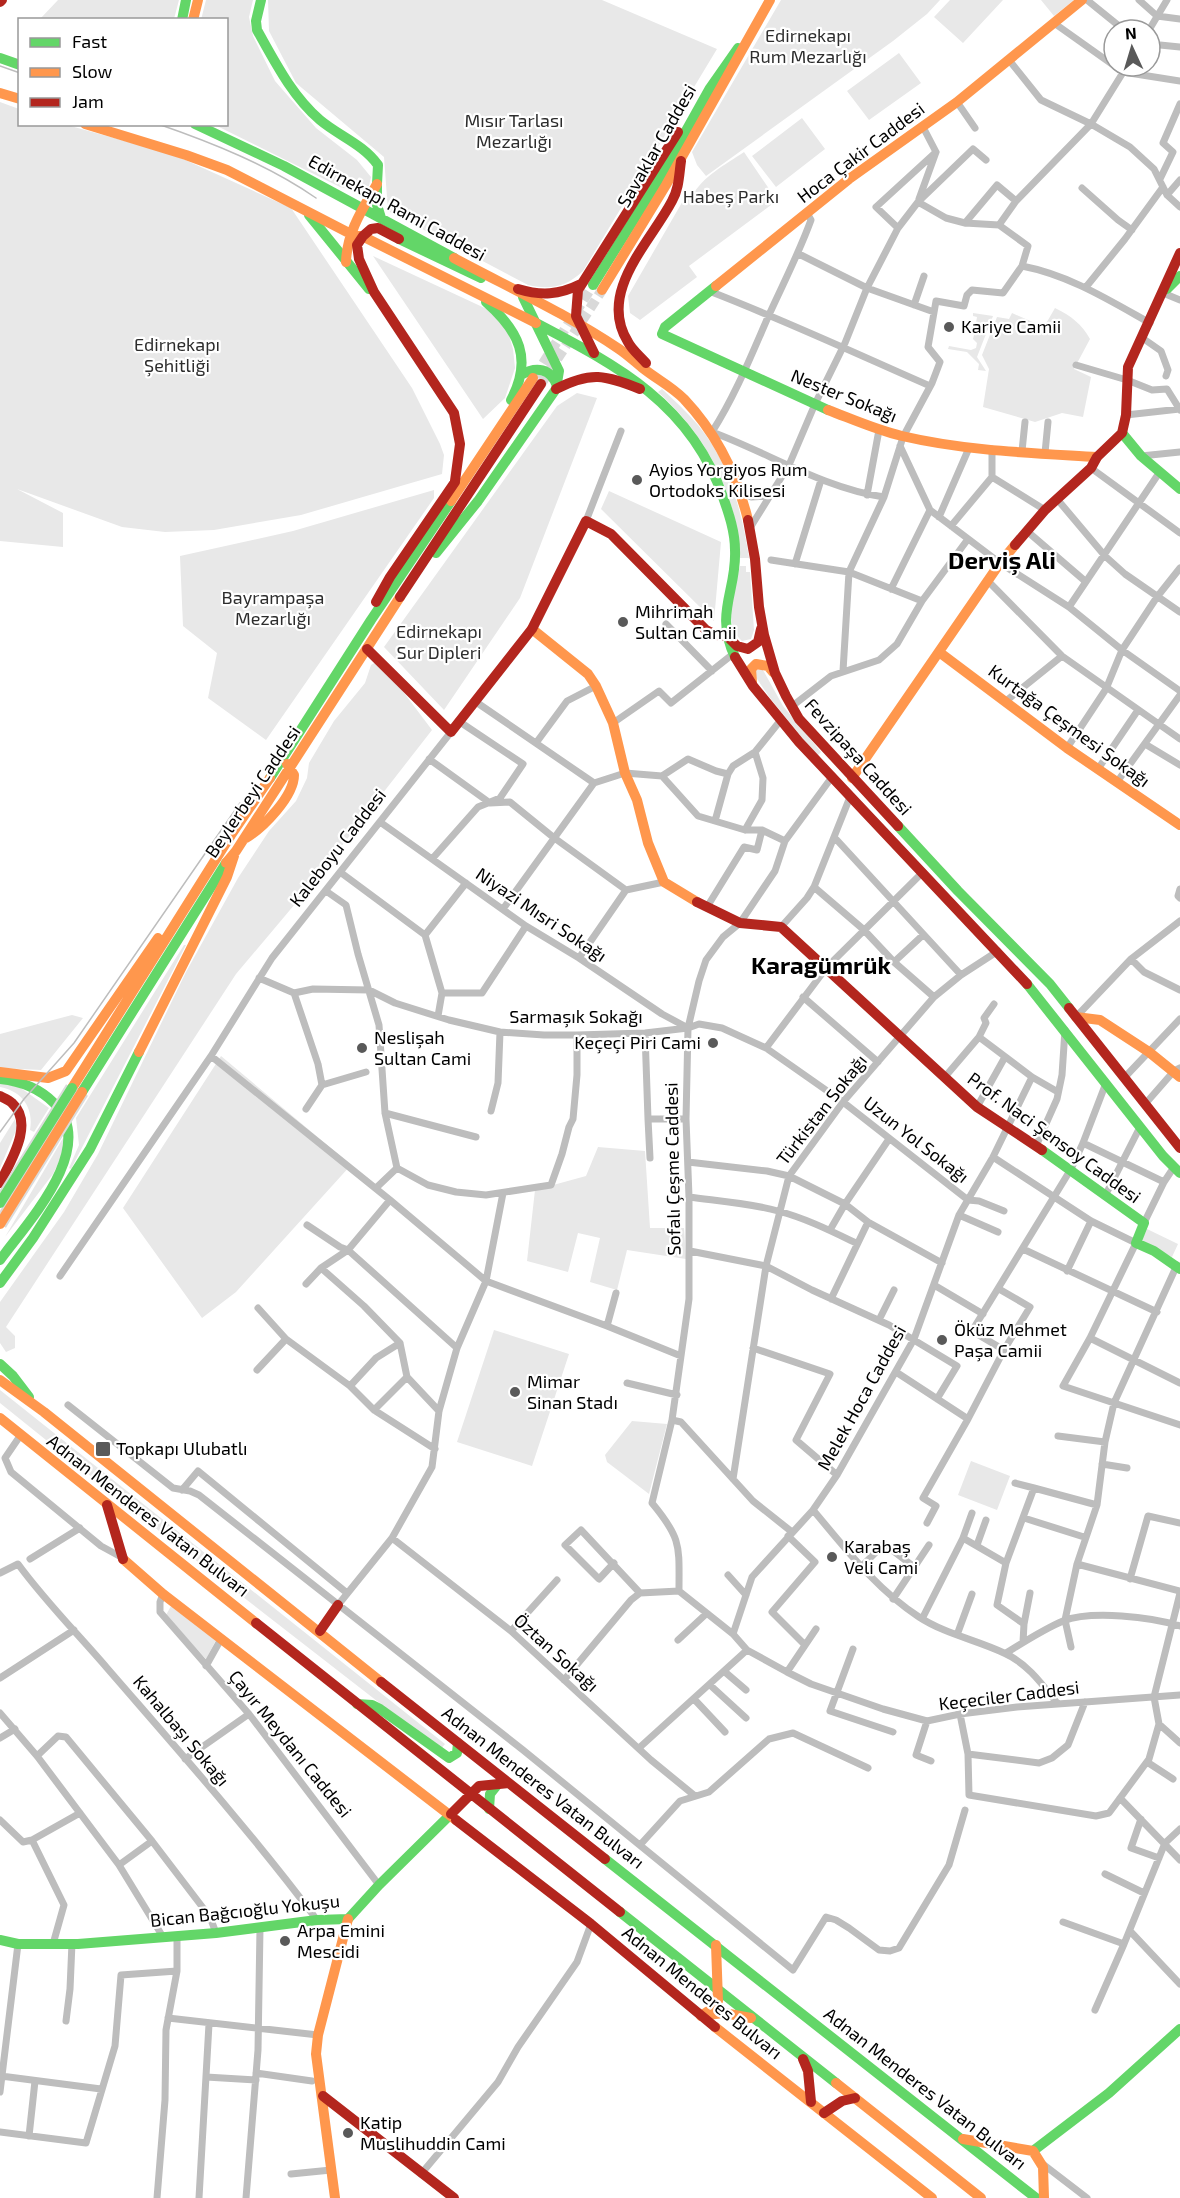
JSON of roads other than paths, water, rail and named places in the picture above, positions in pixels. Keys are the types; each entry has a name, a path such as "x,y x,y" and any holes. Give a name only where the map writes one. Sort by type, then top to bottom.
{"main road":[{"path":"182,18 186,0"},
{"path":"194,18 198,0"},
{"path":"261,0 256,21 257,30 290,87 320,120 367,151 378,165 377,205 381,218"},
{"name":"Savaklar Caddesi","path":"592,286 681,159 770,0"},
{"name":"Hoca Çakir Caddesi","path":"662,334 665,327 849,179 957,102 1082,0"},
{"name":"Savaklar Caddesi","path":"592,286 727,61 754,27"},
{"path":"0,58 18,64"},
{"path":"0,93 18,98"},
{"path":"92,126 186,154 227,170 349,233 362,236"},
{"name":"Edirnekapı Rami Caddesi","path":"199,126 266,156 580,326"},
{"path":"663,380 641,359 626,339 620,326 617,306 623,281 676,193 681,175 681,159"},
{"path":"346,261 346,244 359,206 377,184"},
{"path":"307,212 364,285 374,292"},
{"path":"455,481 460,444 454,414 374,292 357,254 357,246 362,236 369,229 378,228 448,265 506,287 538,295 550,296 592,286"},
{"name":"Edirnekapı Rami Caddesi","path":"362,236 594,353"},
{"path":"816,761 825,762 846,781 852,778 1000,563 1045,510 1090,468 1122,433 1126,414 1128,367 1180,253"},
{"path":"1163,293 1180,276"},
{"path":"592,286 576,301 576,315 594,353"},
{"path":"371,620 376,600 382,590 514,395 521,375 521,352 511,326 498,311 470,290"},
{"path":"407,587 419,577 478,501 556,389 559,371 523,297"},
{"name":"Fevzipaşa Caddesi","path":"580,326 663,380 712,432 727,458 740,491 750,528 756,563 761,623 775,675 791,707 806,728 1007,942 1050,984 1180,1148"},
{"name":"Nester Sokağı","path":"662,334 744,373 902,441 1097,458"},
{"name":"Fevzipaşa Caddesi","path":"594,353 629,375 673,413 696,441 724,496 734,533 735,548 726,615 728,636 733,654 752,685 816,761 998,951 1065,1029 1140,1127 1177,1170"},
{"path":"521,375 534,368 546,370 555,378 556,389"},
{"path":"556,389 588,375 615,377 653,394"},
{"name":"Beylerbeyi Caddesi","path":"0,1224 191,899 367,648 537,381 371,620 283,765"},
{"path":"1122,433 1141,456 1180,489"},
{"path":"586,521 611,534 706,630 716,635 728,636 737,646 748,649 754,647 758,642 761,623"},
{"name":"Kaleboyu Caddesi","path":"451,732 532,629 586,521"},
{"path":"532,629 588,674 596,686 613,723 625,773 640,810 648,843 664,882 740,923 781,927"},
{"path":"367,648 383,662 431,716 451,732"},
{"name":"Kurtağa Çeşmesi Sokağı","path":"939,652 1067,748 1180,825"},
{"path":"752,685 751,669 756,664 768,666 775,675"},
{"name":"Beylerbeyi Caddesi","path":"0,1203 225,864 244,838 251,836 259,829 292,787 295,775 283,765"},
{"path":"0,1283 39,1229 90,1149 227,877 236,851"},
{"path":"0,1072 48,1078 66,1071 158,938 191,899"},
{"name":"Prof. Naci Şensoy Caddesi","path":"781,927 977,1107 1071,1169 1144,1223"},
{"path":"998,951 1007,942"},
{"path":"1076,1017 1100,1020 1178,1072"},
{"path":"0,1079 10,1079 45,1096 64,1114 70,1135 67,1155 53,1183 0,1260"},
{"path":"0,1096 16,1107 22,1125 19,1142 0,1183"},
{"path":"1144,1223 1136,1243 1179,1264"},
{"path":"0,1364 13,1376 32,1403"},
{"path":"0,1380 32,1403"},
{"name":"Adnan Menderes Vatan Bulvarı","path":"32,1403 320,1631 504,1783 716,1945 1036,2198"},
{"name":"Adnan Menderes Vatan Bulvarı","path":"0,1418 356,1704 981,2198"},
{"path":"0,1429 20,1436"},
{"path":"107,1505 123,1559"},
{"name":"Çayır Meydanı Caddesi","path":"123,1559 163,1594 451,1814"},
{"path":"320,1631 338,1605"},
{"path":"356,1704 372,1705 380,1709 449,1758 455,1757 458,1743"},
{"path":"470,1794 479,1786 504,1783"},
{"path":"489,1809 490,1794 504,1783"},
{"name":"Bican Bağcıoğlu Yokuşu","path":"0,1940 18,1944 72,1943 216,1933 317,1920 348,1919 470,1794"},
{"name":"Adnan Menderes Bulvarı","path":"451,1814 534,1882 591,1924 701,2016 932,2198"},
{"path":"335,2198 316,2054 318,2035 348,1919"},
{"path":"701,2016 716,2005 719,1990 716,1945"},
{"path":"701,2016 724,2013 755,2019"},
{"path":"1033,2151 1063,2131 1125,2080 1180,2029"},
{"path":"802,2056 812,2088 811,2102"},
{"path":"323,2096 454,2198"},
{"path":"824,2113 842,2101 855,2098"},
{"path":"961,2139 1033,2151 1044,2165 1044,2198"}],"street":[{"path":"1087,0 1109,18"},
{"path":"1139,0 1157,16 1180,19"},
{"path":"1157,16 1167,0"},
{"path":"1054,23 1102,54"},
{"path":"1162,46 1180,47"},
{"path":"1009,60 1041,100 1091,124 1130,147 1154,169 1167,195 1180,207"},
{"path":"1162,77 1180,81"},
{"path":"999,225 1016,201 1091,124 1119,78"},
{"path":"957,102 975,128"},
{"path":"1086,287 1132,230 1162,183 1173,152 1163,143 1180,104"},
{"path":"918,202 936,152 923,127"},
{"path":"750,528 789,465 814,404 843,348 867,288 898,228 918,202 973,149 986,160"},
{"path":"898,228 876,207 936,152"},
{"path":"1167,195 1180,180"},
{"path":"965,223 997,185 1016,201"},
{"path":"1082,188 1132,230"},
{"path":"843,671 849,572 884,498 902,441 940,362 928,347 936,301 964,306 966,295 972,290 1003,293 1022,266 1028,246 999,225 965,223 946,218 918,202"},
{"path":"807,213 812,220 799,254 723,416 712,432 821,480 884,498"},
{"path":"799,254 867,288 934,312"},
{"path":"1022,266 1054,273 1086,287 1150,323"},
{"path":"914,305 924,276"},
{"path":"709,291 770,314 930,386"},
{"path":"1163,293 1180,300"},
{"path":"1141,337 1161,351 1168,370 1166,376"},
{"path":"1076,365 1152,390 1167,389 1180,409 1126,414"},
{"path":"1022,451 1025,422"},
{"path":"1045,453 1048,422"},
{"path":"867,495 879,430"},
{"name":"Kaleboyu Caddesi","path":"586,521 621,431"},
{"path":"902,441 930,510 1000,563 1068,607 1122,650 1180,690"},
{"path":"939,517 969,448"},
{"path":"951,526 992,477 992,449"},
{"path":"1141,456 1180,452"},
{"path":"1090,468 1180,533"},
{"path":"1068,607 1105,556 1159,473"},
{"path":"992,477 1045,510"},
{"path":"795,564 821,480"},
{"path":"740,491 751,497 770,496"},
{"path":"1057,499 1105,556 1125,574 1180,612"},
{"path":"891,589 930,510"},
{"path":"1028,532 1085,581"},
{"path":"791,707 816,687 843,671 879,660 897,644 922,601 968,539"},
{"path":"771,560 849,572 922,601"},
{"path":"1067,748 1106,689 1122,650 1157,597 1180,568"},
{"path":"988,581 1062,656 1180,739"},
{"path":"666,624 712,671"},
{"path":"613,723 658,691 671,703 733,654"},
{"path":"1006,701 1062,656"},
{"path":"536,743 567,701 596,686"},
{"path":"1117,782 1180,695"},
{"path":"476,702 594,783"},
{"path":"1098,769 1137,710"},
{"path":"715,821 728,774 733,766 755,752 780,721"},
{"path":"432,859 478,807 500,798 523,764 460,722"},
{"name":"Kaleboyu Caddesi","path":"60,1276 211,1056 259,978 451,732"},
{"path":"1145,744 1180,765"},
{"path":"745,830 762,800 763,778 755,752"},
{"path":"429,759 490,803 510,802 553,837 626,890"},
{"path":"503,909 594,783 625,773 662,776 688,759 709,769 728,774"},
{"path":"662,776 698,816 745,830 762,830 785,841"},
{"name":"Sofalı Çeşme Caddesi","path":"679,1591 679,1545 670,1524 652,1503 677,1395 689,1299 686,1119 688,1028 706,960 723,937 740,923 775,871 785,841 832,777"},
{"path":"781,927 814,887 850,797"},
{"name":"Niyazi Mısri Sokağı","path":"380,822 526,926 579,958 662,1014 688,1028"},
{"path":"707,907 744,847 757,850 762,830"},
{"path":"835,838 961,975"},
{"path":"340,872 426,935 442,993 438,1016"},
{"path":"766,1048 827,967 923,872"},
{"path":"579,958 626,890 664,882"},
{"path":"426,935 466,883"},
{"path":"814,887 863,929 894,962 934,997"},
{"path":"1180,889 1178,896 1180,898"},
{"path":"326,891 346,905 380,1025 384,1113 397,1168 428,1185 456,1192 486,1195 551,1185 573,1119 577,1075 577,1035"},
{"path":"1076,1017 1131,959 1180,921"},
{"path":"442,993 482,993 526,926"},
{"path":"894,962 923,935"},
{"name":"Türkistan Sokağı","path":"733,1479 766,1266 789,1176 843,1102 934,997 961,975 998,951"},
{"path":"1131,959 1144,972 1180,990"},
{"path":"259,978 294,993 318,1064 322,1085"},
{"name":"Sarmaşık Sokağı","path":"294,993 313,989 369,990 394,1003 500,1032 577,1035 645,1033 688,1028"},
{"path":"803,997 878,1062"},
{"path":"944,1078 979,1037 986,1023 984,1018 994,1004"},
{"path":"1125,1077 1180,1019"},
{"name":"Uzun Yol Sokağı","path":"688,1028 699,1024 722,1028 766,1048 843,1102 968,1200"},
{"path":"1036,1146 1052,1113 1058,1092 1062,1075 1065,1029"},
{"path":"490,1111 498,1083 500,1032"},
{"path":"645,1033 650,1158"},
{"path":"979,1037 1032,1077 1058,1092"},
{"path":"211,1056 376,1188 486,1281 681,1356"},
{"path":"977,1107 1005,1057"},
{"path":"306,1109 322,1085 366,1072"},
{"path":"1146,1103 1178,1072"},
{"name":"Melek Hoca Caddesi","path":"733,1634 752,1577 813,1510 837,1475 914,1339 959,1215 993,1157 1032,1077"},
{"path":"1004,1350 972,1331 1071,1169 1106,1083"},
{"path":"384,1113 476,1137"},
{"path":"648,1119 686,1119"},
{"path":"1106,1194 1124,1163 1140,1127"},
{"path":"830,1230 889,1139"},
{"path":"1083,1143 1164,1182"},
{"path":"993,1157 1091,1221 1136,1243 1090,1338 1063,1386 1180,1425"},
{"path":"687,1162 767,1171 789,1176 845,1204 868,1222 942,1263"},
{"path":"376,1188 397,1168"},
{"path":"1144,1223 1164,1182 1177,1170"},
{"path":"338,1605 392,1538 432,1467 439,1411 457,1348 486,1281 503,1193"},
{"path":"689,1197 779,1211 830,1230 856,1243"},
{"path":"306,1284 321,1268 348,1250 390,1200"},
{"path":"968,1200 979,1201 1004,1211"},
{"path":"959,1215 998,1232"},
{"path":"1067,1271 1091,1221"},
{"path":"831,1299 868,1222"},
{"path":"307,1225 348,1250 457,1348"},
{"path":"1023,1249 1157,1312"},
{"path":"690,1251 766,1266 914,1339 957,1366 937,1399"},
{"path":"1071,1647 1065,1620 1084,1537 1097,1505 1105,1442 1114,1403 1179,1264"},
{"path":"321,1268 364,1306 400,1343 407,1377 439,1411"},
{"path":"934,1284 983,1314"},
{"path":"927,1523 936,1506 923,1498 1030,1307 999,1288"},
{"path":"879,1320 894,1290"},
{"path":"607,1326 616,1293"},
{"path":"258,1308 286,1339 350,1386 374,1410 435,1449"},
{"path":"1090,1338 1180,1383"},
{"path":"257,1370 286,1339"},
{"path":"350,1386 376,1358 400,1343"},
{"path":"753,1348 830,1374 796,1440 837,1475"},
{"path":"896,1372 968,1419"},
{"path":"374,1410 407,1377"},
{"path":"627,1383 677,1395"},
{"path":"68,1405 163,1482 173,1488 199,1496 523,1750 737,1927 793,1970 826,1917 849,1928 879,1950 890,1951 899,1948 949,1865 965,1809"},
{"path":"672,1420 681,1422 753,1501 790,1534 815,1562 772,1612 804,1644"},
{"name":"Çayır Meydanı Caddesi","path":"20,1436 5,1458 11,1472 101,1546 123,1559"},
{"path":"1058,1436 1105,1442"},
{"path":"1102,1464 1127,1468"},
{"path":"182,1490 198,1472 347,1593"},
{"path":"1015,1483 1097,1505"},
{"path":"1024,1624 997,1605 1006,1563 1034,1488"},
{"path":"813,1510 861,1567 893,1599 922,1619 1006,1653 1031,1671 1057,1703"},
{"path":"922,1619 963,1538 972,1513"},
{"path":"1130,1579 1148,1516 1180,1523"},
{"path":"1024,1518 1084,1537"},
{"path":"977,1545 986,1520"},
{"path":"30,1559 80,1528"},
{"path":"614,1563 599,1579 565,1545 581,1530 614,1563 640,1593"},
{"name":"Öztan Sokağı","path":"392,1538 511,1631 695,1796"},
{"path":"963,1538 1006,1563"},
{"path":"861,1567 884,1544 913,1566"},
{"path":"893,1599 928,1545"},
{"name":"Kahalbaşı Sokağı","path":"0,1573 18,1564 36,1589 74,1630 283,1875 317,1920"},
{"path":"960,1714 968,1754 969,1795 1096,1816 1109,1813 1147,1762 1159,1724 1154,1696 1180,1592 1077,1564"},
{"path":"728,1575 746,1595"},
{"path":"511,1631 557,1580"},
{"path":"564,1680 631,1600 640,1593 679,1591 733,1634 747,1650 639,1748"},
{"path":"1023,1642 1030,1593"},
{"name":"Çayır Meydanı Caddesi","path":"163,1594 160,1612 249,1714 380,1885"},
{"path":"957,1635 972,1594"},
{"path":"678,1640 706,1614"},
{"path":"1006,1653 1065,1620 1095,1616 1129,1616 1180,1626"},
{"path":"787,1672 816,1629"},
{"path":"0,1678 74,1630"},
{"path":"206,1666 221,1639"},
{"path":"853,1649 830,1712 893,1732"},
{"name":"Keçeciler Caddesi","path":"747,1650 811,1684 883,1709 927,1721 960,1714 1057,1703 1180,1695"},
{"path":"725,1672 746,1690"},
{"path":"710,1685 746,1718"},
{"path":"694,1700 725,1732"},
{"path":"968,1754 1039,1763 1052,1758 1068,1745 1085,1702"},
{"path":"0,1713 37,1756 119,1865 162,1937"},
{"path":"185,1760 249,1714"},
{"path":"927,1721 916,1755 931,1761"},
{"path":"1159,1724 1180,1743"},
{"path":"0,1738 15,1729"},
{"path":"640,1845 680,1801 710,1792 769,1739 793,1732 868,1768"},
{"path":"37,1756 58,1736 66,1737 210,1917 216,1933"},
{"path":"1147,1762 1173,1779"},
{"path":"1120,1798 1180,1860"},
{"path":"0,1820 23,1842 32,1840 80,1813"},
{"path":"1141,1819 1131,1848 1159,1858"},
{"path":"1095,2010 1165,1843 1180,1829"},
{"path":"32,1840 64,1905 53,1944"},
{"path":"119,1865 152,1842"},
{"path":"1105,1874 1144,1893"},
{"path":"1063,1922 1124,1944"},
{"path":"421,2174 498,2082 518,2047 577,1962 591,1924"},
{"path":"246,2198 259,2027 260,1928"},
{"path":"1130,1931 1180,1984"},
{"path":"157,2198 165,2100 166,2030 177,1971 177,1936"},
{"path":"66,2021 72,1943"},
{"path":"0,2092 18,1944"},
{"path":"0,2132 86,2143 115,2046 121,1975 177,1971"},
{"path":"168,2018 318,2035"},
{"path":"199,2198 209,2024"},
{"path":"1,2076 101,2089"},
{"path":"206,2077 256,2076 312,2081"},
{"path":"29,2136 34,2081"},
{"path":"1044,2165 1087,2198"},
{"path":"291,2174 331,2170"}],"tunnel":[{"path":"535,376 593,285"},
{"path":"541,384 602,290"}],"tram line":[{"path":"0,66 18,72"},
{"path":"163,126 240,156 279,175 316,198"},
{"path":"0,1132 24,1099 74,1043 240,803"}],"place":[{"name":"Kariye Camii","path":"949,327"},
{"name":"Ayios Yorgiyos Rum Ortodoks Kilisesi","path":"637,480"},
{"name":"Mihrimah Sultan Camii","path":"623,622"},
{"name":"Keçeçi Piri Cami","path":"713,1043"},
{"name":"Neslişah Sultan Cami","path":"362,1048"},
{"name":"Öküz Mehmet Paşa Camii","path":"942,1340"},
{"name":"Mimar Sinan Stadı","path":"515,1392"},
{"name":"Topkapı Ulubatlı","path":"103,1449"},
{"name":"Karabaş Veli Cami","path":"832,1557"},
{"name":"Arpa Emini Mescidi","path":"285,1941"},
{"name":"Katip Muslihuddin Cami","path":"348,2133"}],"district":[{"name":"Derviş Ali","path":"1002,561"},
{"name":"Karagümrük","path":"821,966"}],"park label":[{"name":"Edirnekapı Rum Mezarlığı","path":"808,46"},
{"name":"Mısır Tarlası Mezarlığı","path":"514,131"},
{"name":"Habeş Parkı","path":"731,197"},
{"name":"Edirnekapı Şehitliği","path":"177,355"},
{"name":"Bayrampaşa Mezarlığı","path":"273,608"},
{"name":"Edirnekapı Sur Dipleri","path":"439,642"}]}
